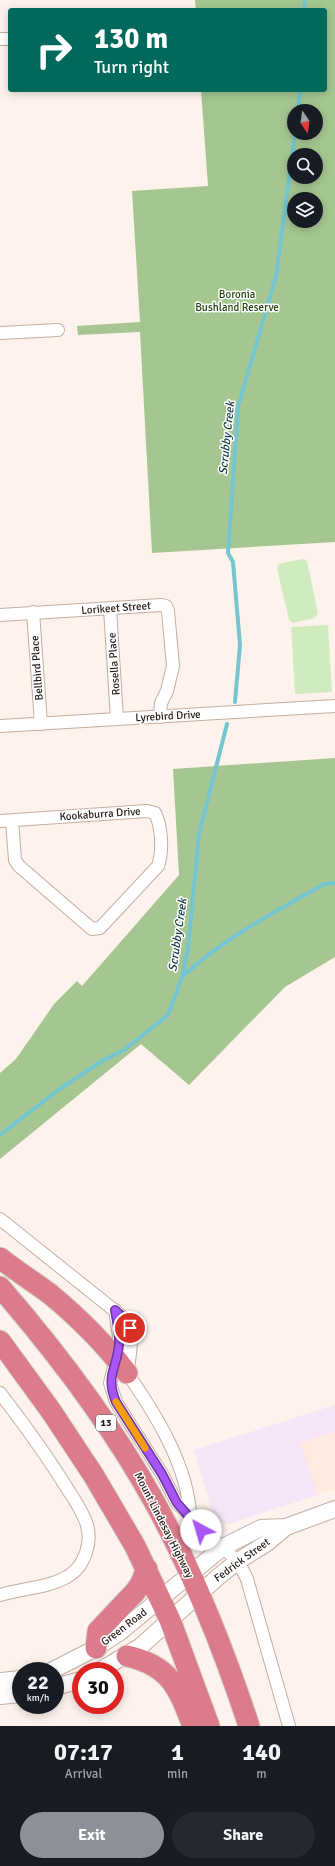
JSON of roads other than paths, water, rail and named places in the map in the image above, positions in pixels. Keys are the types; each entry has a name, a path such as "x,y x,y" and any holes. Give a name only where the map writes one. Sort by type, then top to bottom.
{"highway":[{"path":"0,1258 49,1293 80,1319 122,1366"},
{"name":"Mount Lindesay Highway","path":"0,1287 69,1371 104,1420 155,1504 199,1594 226,1659 249,1726"},
{"path":"0,1341 51,1411 121,1520 147,1569 170,1620 209,1726"},
{"path":"96,1648 98,1631 135,1592 147,1569"},
{"path":"127,1656 150,1662 167,1676 181,1694 193,1726"}],"street":[{"path":"0,333 58,330"},
{"name":"Lorikeet Street","path":"0,615 160,605 166,606 168,611 173,666 167,691 161,703 160,717"},
{"name":"Rosella Place","path":"110,609 117,719"},
{"name":"Bellbird Place","path":"33,612 41,724"},
{"name":"Lyrebird Drive","path":"0,726 335,706"},
{"name":"Kookaburra Drive","path":"0,821 12,820 147,811 155,813 159,821 161,858 158,866 100,928 92,929 19,866 15,860 12,820"},
{"path":"0,1219 115,1310 124,1318 130,1328 131,1337 122,1366 110,1382 116,1402 162,1474 177,1503 190,1515 201,1530 238,1561 247,1579 288,1726"},
{"path":"115,1310 120,1335 122,1366 150,1406 166,1437 186,1488 189,1499 190,1515"},
{"path":"0,1392 27,1427 77,1505 87,1525 89,1535 83,1560 71,1574 53,1582 0,1595"},
{"name":"Fedrick Street","path":"190,1574 223,1547 261,1528 286,1527 335,1509"},
{"name":"Fedrick Street","path":"199,1594 238,1561 267,1543 286,1527"},
{"name":"Green Road","path":"64,1664 96,1648 120,1632 190,1574"},
{"name":"Green Road","path":"116,1662 127,1656 199,1594"},
{"path":"0,1681 12,1679"},
{"path":"0,1696 12,1695"}],"waterway":[{"name":"Scrubby Creek","path":"304,8 305,0"},
{"name":"Scrubby Creek","path":"299,104 300,92"},
{"name":"Scrubby Creek","path":"235,702 240,645 233,562 228,553 238,407 276,276 294,140"},
{"name":"Scrubby Creek","path":"0,1135 61,1088 102,1061 124,1050 168,1015 182,977 188,949 199,834 227,724"},
{"path":"182,977 215,950 250,926 324,884 335,883"}],"park label":[{"name":"Boronia Bushland Reserve","path":"237,300"}]}
